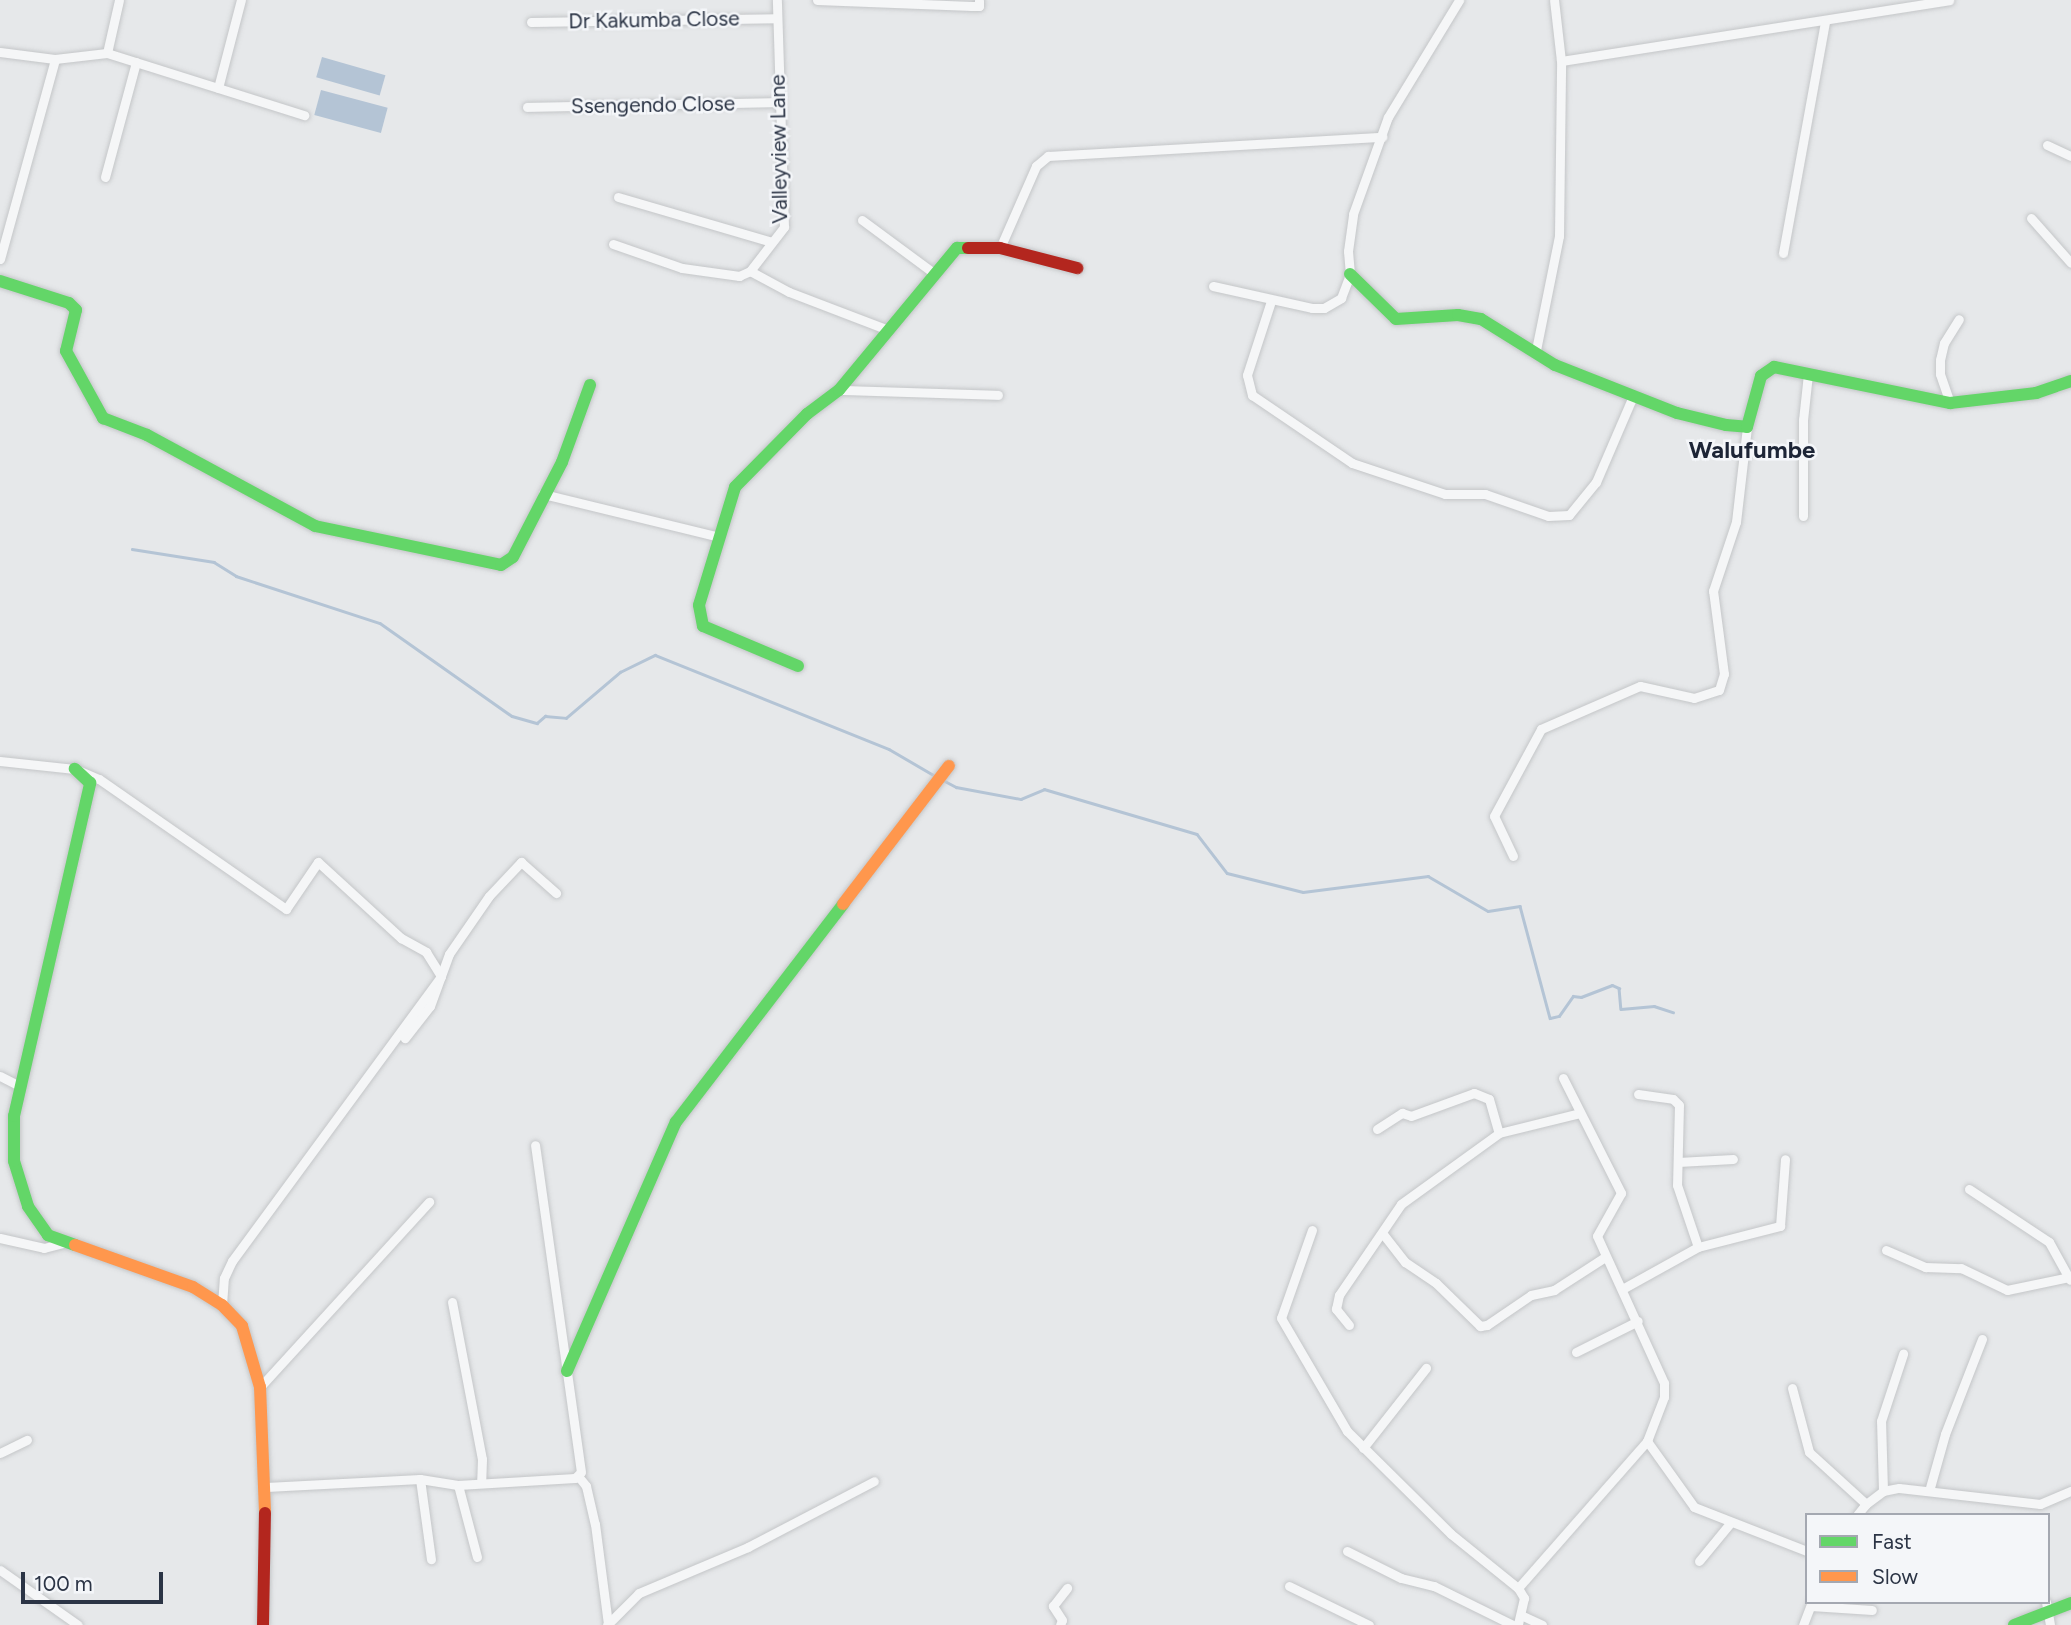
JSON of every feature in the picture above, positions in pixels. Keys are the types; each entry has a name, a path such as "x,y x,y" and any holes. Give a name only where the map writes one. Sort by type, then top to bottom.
{"street":[{"path":"107,53 118,0"},
{"path":"218,88 241,0"},
{"name":"Valleyview Lane","path":"750,271 784,228 777,0"},
{"path":"817,0 979,6 979,0"},
{"path":"1213,286 1270,301 1324,308 1341,298 1350,274 1350,225 1398,95 1459,0"},
{"path":"1536,350 1559,236 1560,61 1553,0"},
{"path":"1560,61 1825,22 1949,0"},
{"name":"Dr Kakumba Close","path":"531,22 777,18"},
{"path":"1783,253 1825,22"},
{"path":"0,52 55,59 107,53 304,115"},
{"path":"0,259 55,59"},
{"path":"105,177 136,62"},
{"name":"Ssengendo Close","path":"527,107 779,102"},
{"path":"1000,248 1036,166 1048,156 1382,137"},
{"path":"2047,145 2071,156"},
{"path":"618,197 772,242"},
{"path":"2031,218 2071,263"},
{"path":"862,220 935,274"},
{"path":"613,244 682,268 732,276 750,271 789,292 886,329"},
{"path":"798,666 703,625 699,605 735,488 807,414 839,390 886,329 964,246 1000,248 1077,268"},
{"path":"1350,274 1396,319 1475,317 1536,350 1555,365 1691,417 1747,427"},
{"path":"0,281 69,303 76,310 66,351 103,418 147,435 315,526 501,565 513,557 543,494 562,463 590,386"},
{"path":"1270,301 1247,375 1252,395 1352,463 1445,494 1485,494 1548,516 1569,515 1596,482 1633,396"},
{"path":"1950,403 1940,374 1940,360 1944,343 1959,319"},
{"path":"1513,856 1494,817 1541,729 1640,686 1694,698 1719,690 1724,674 1713,591 1736,522 1747,427 1765,370 1774,367 1950,403 2036,393 2071,381"},
{"path":"1803,516 1803,420 1808,374"},
{"path":"839,390 998,395"},
{"path":"543,494 719,537"},
{"path":"0,761 75,769 286,909 317,862 401,938 426,952 441,976"},
{"path":"567,1371 676,1122 949,766"},
{"path":"94,781 20,1086 14,1161 37,1223 62,1243 193,1287 222,1305 249,1340 260,1387 266,1487 263,1625"},
{"path":"405,1038 429,1006 469,922 521,862 556,893"},
{"path":"222,1305 224,1278 232,1261 441,976"},
{"path":"0,1076 20,1086"},
{"path":"1518,1588 1647,1441 1665,1390 1624,1288 1605,1257 1597,1236 1621,1193 1563,1078"},
{"path":"1377,1129 1402,1113 1411,1116 1474,1093 1489,1099 1499,1133"},
{"path":"1638,1094 1676,1101 1677,1185 1698,1247"},
{"path":"1349,1325 1336,1309 1339,1295 1401,1204 1499,1133 1580,1113"},
{"path":"535,1145 582,1468 578,1476"},
{"path":"1678,1162 1733,1159"},
{"path":"1624,1288 1698,1247 1783,1224 1784,1159"},
{"path":"1885,1250 1925,1266 1961,1268 2007,1290 2070,1279 2049,1242 1969,1189"},
{"path":"260,1387 429,1202"},
{"path":"1312,1230 1281,1318 1344,1427 1451,1534 1518,1588 1524,1598 1520,1621 1542,1625"},
{"path":"1383,1234 1405,1262 1436,1283 1480,1326 1488,1325 1531,1294 1554,1290 1605,1257"},
{"path":"0,1238 44,1248 62,1243"},
{"path":"452,1302 482,1459 481,1482"},
{"path":"1576,1352 1637,1321"},
{"path":"1929,1491 1945,1434 1982,1339"},
{"path":"1883,1491 1881,1421 1903,1354"},
{"path":"1363,1448 1426,1368"},
{"path":"1792,1388 1809,1452 1866,1504"},
{"path":"0,1453 27,1440"},
{"path":"1647,1441 1689,1503 1805,1550"},
{"path":"266,1487 420,1479 458,1485 578,1476"},
{"path":"578,1476 586,1486 595,1524 608,1624"},
{"path":"420,1479 431,1559"},
{"path":"608,1624 639,1593 748,1547 874,1481"},
{"path":"458,1485 477,1557"},
{"path":"1859,1513 1883,1491 1929,1491 2040,1504 2071,1491"},
{"path":"2039,1513 2040,1504"},
{"path":"1699,1561 1731,1522"},
{"path":"1347,1551 1401,1578 1436,1587 1513,1625"},
{"path":"0,1570 78,1625"},
{"path":"1289,1586 1369,1625"},
{"path":"1060,1625 1062,1619 1053,1606 1068,1588"},
{"path":"2014,1625 2047,1607 2071,1603"},
{"path":"1803,1625 1812,1604 1872,1610"},
{"path":"2047,1607 2050,1625"}],"water":[{"path":"322,57 385,75 380,95 316,77"},
{"path":"321,90 388,108 381,133 314,115"}],"waterway":[{"path":"132,549 214,562 236,576 380,623 512,716 537,723 545,716 566,718 620,672 655,655 889,749 937,777"},
{"path":"943,780 956,787 1021,799 1044,789 1197,834 1227,873 1303,892 1428,876 1488,911 1520,906 1550,1018 1559,1016 1573,996 1581,997 1612,985 1619,988 1621,1009 1654,1006 1673,1012"}],"traffic: fast":[{"path":"798,666 703,626 699,605 735,487 807,414 839,390 957,248 968,248"},
{"path":"1350,274 1396,319 1458,315 1481,319 1555,365 1677,413 1726,425 1747,427 1761,376 1774,367 1950,403 2036,393 2071,381"},
{"path":"0,281 69,303 76,310 66,351 103,418 147,435 315,526 501,565 513,557 562,462 590,385"},
{"path":"75,769 90,783 14,1116 14,1161 28,1206 48,1235 75,1245"},
{"path":"567,1371 676,1122 843,904"},
{"path":"2014,1625 2071,1603"}],"traffic: slow":[{"path":"843,904 949,766"},
{"path":"75,1245 193,1287 222,1305 242,1326 260,1387 265,1513"}],"traffic: jam":[{"path":"968,248 1000,248 1077,268"},
{"path":"263,1625 265,1513"}],"district":[{"name":"Walufumbe","path":"1752,450"}]}
